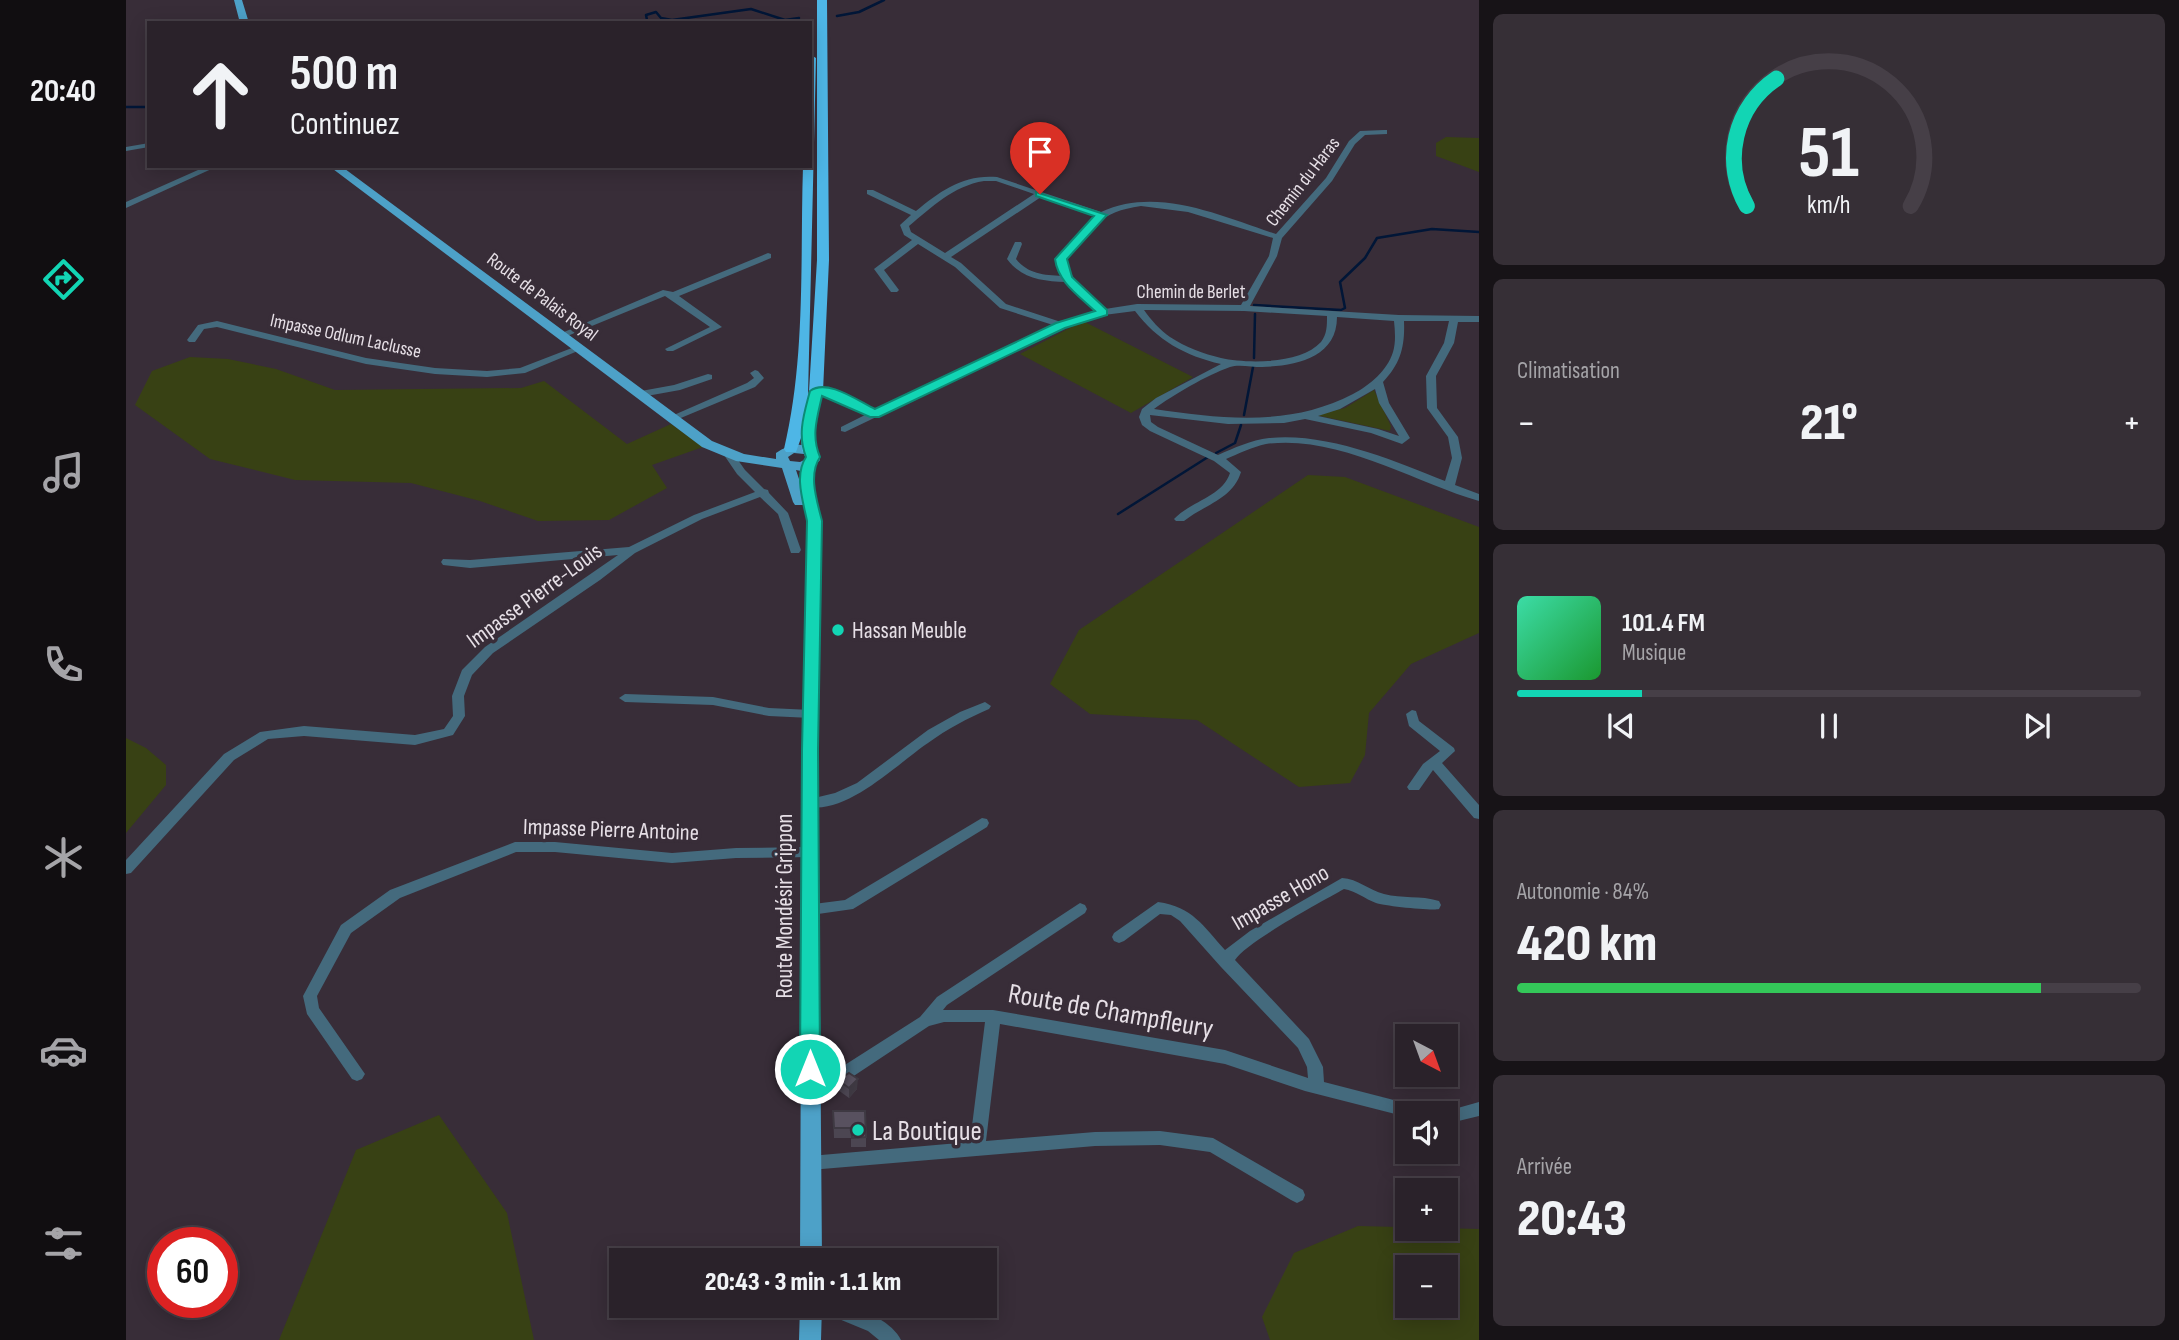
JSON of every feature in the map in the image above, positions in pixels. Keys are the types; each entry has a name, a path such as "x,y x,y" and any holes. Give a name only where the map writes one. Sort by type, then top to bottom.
{"highway":[{"path":"812,0 812,21"},
{"path":"809,458 808,426 816,391 823,260 822,0"},
{"path":"800,413 810,168"},
{"path":"787,458 807,394 816,391"}],"main road":[{"path":"238,0 244,21"},
{"name":"Route de Palais Royal","path":"337,168 707,444 729,455 809,458"},
{"name":"Route Mondésir Grippon","path":"787,458 796,484 804,551 811,714 811,1248"},
{"name":"Route Mondésir Grippon","path":"804,551 814,521 807,484 809,458"},
{"path":"810,1340 811,1318"}],"street":[{"name":"Chemin du Haras","path":"1244,308 1273,256 1278,237 1329,179 1352,143 1363,134 1384,132"},
{"path":"126,149 147,145"},
{"path":"126,205 209,168"},
{"path":"1061,325 1003,306 945,257 907,233 904,225 953,189 980,177 997,178 1101,215"},
{"path":"870,192 917,215"},
{"path":"945,257 1040,194"},
{"path":"1144,317 1107,312 1063,272 1061,259 1101,215 1136,204 1159,202 1278,237"},
{"path":"894,290 879,269 917,240"},
{"path":"1018,244 1011,259 1017,267 1040,277 1068,279"},
{"path":"562,335 768,256"},
{"path":"670,294 717,327 670,349"},
{"path":"1137,307 1154,329 1175,344 1230,363 1272,365 1304,357 1324,344 1335,325 1332,313"},
{"name":"Chemin de Berlet","path":"845,429 1061,325 1107,312 1137,307 1244,308 1399,318 1479,319"},
{"path":"1146,411 1231,422 1302,416 1348,403 1390,369 1399,349 1399,318"},
{"path":"1449,487 1457,458 1454,437 1432,408 1431,376 1449,343 1454,319"},
{"name":"Impasse Odlum Laclusse","path":"192,340 201,327 216,324 366,361 487,374 522,371 580,348"},
{"path":"1146,411 1230,363"},
{"path":"672,418 751,385 759,378 755,373"},
{"path":"641,394 676,388 708,377"},
{"path":"1302,416 1374,431 1402,441 1405,438 1391,419 1378,381"},
{"path":"816,391 833,393 874,414"},
{"path":"1146,411 1146,423 1154,429 1218,459 1236,472 1234,480 1180,519"},
{"path":"1218,459 1257,443 1299,441 1338,447 1479,498"},
{"path":"729,455 741,472 783,513 804,551"},
{"name":"Impasse Pierre-Louis","path":"126,869 229,757 265,735 304,731 415,740 448,732 459,716 458,696 466,673 489,650 631,550 698,517 764,492"},
{"path":"447,562 470,564 631,550"},
{"path":"625,698 713,701 769,712 811,714"},
{"path":"811,803 833,801 852,793 912,748 985,706"},
{"path":"1412,714 1410,718 1416,727 1450,751 1434,763 1414,787"},
{"path":"1434,763 1479,814"},
{"path":"811,909 848,905 982,823"},
{"name":"Impasse Pierre Antoine","path":"357,1074 312,1010 310,996 346,929 395,894 515,847 672,858 736,853 811,852"},
{"name":"Impasse Hono","path":"1317,1087 1315,1067 1304,1044 1226,963 1232,952 1255,935 1342,883 1357,886 1389,900 1415,900 1434,905"},
{"path":"1119,936 1157,908 1174,910 1185,918 1226,963"},
{"path":"925,1021 942,1000 1080,909"},
{"name":"Route de Champfleury","path":"810,1096 925,1021 958,1015 993,1016 1225,1057 1317,1087 1395,1107"},
{"path":"977,1149 993,1016"},
{"path":"1458,1113 1479,1109"},
{"path":"810,1163 1096,1139 1160,1138 1213,1145 1297,1195"},
{"path":"857,1318 874,1325 892,1340"}],"green space":[{"path":"1446,137 1479,138 1479,172 1436,156 1436,143"},
{"path":"1083,321 1193,377 1131,413 1020,354"},
{"path":"190,357 228,359 276,369 335,390 521,388 544,381 627,444 671,424 703,447 652,465 667,488 609,520 538,521 480,501 411,483 295,480 210,459 135,405 152,371"},
{"path":"1374,390 1391,426 1390,431 1316,415 1345,408"},
{"path":"1308,475 1345,477 1479,527 1479,633 1411,664 1369,713 1365,755 1350,783 1299,787 1197,720 1090,714 1050,684 1079,630"},
{"path":"126,738 146,748 166,765 166,785 126,833"},
{"path":"439,1115 507,1213 534,1340 279,1340 356,1150"},
{"path":"1358,1226 1395,1227 1395,1241 1458,1241 1458,1228 1479,1229 1479,1340 1270,1340 1262,1317 1294,1253"}],"building":[{"path":"849,1073 858,1079 849,1088 838,1080"},
{"path":"833,1111 865,1111 866,1137 852,1138 851,1128 834,1128"}],"waterway":[{"path":"837,16 859,12 884,0"},
{"path":"646,21 646,15 656,12 661,18 672,20 751,9 785,20 799,18"},
{"path":"126,107 147,107"},
{"path":"1254,305 1341,310 1345,308 1340,282 1365,258 1377,238 1432,229 1479,232"},
{"path":"1254,358 1255,314"},
{"path":"1244,415 1253,367"},
{"path":"1216,453 1235,443 1241,425"},
{"path":"1118,514 1208,457"}],"place":[{"name":"Hassan Meuble","path":"838,630"},
{"name":"La Boutique","path":"858,1130"}],"route":[{"path":"810,1069 810,750 814,521 807,484 808,465 813,460 808,445 808,426 816,391 833,393 874,414 1061,325 1103,312 1068,279 1063,272 1061,259 1101,215 1040,194"}]}
